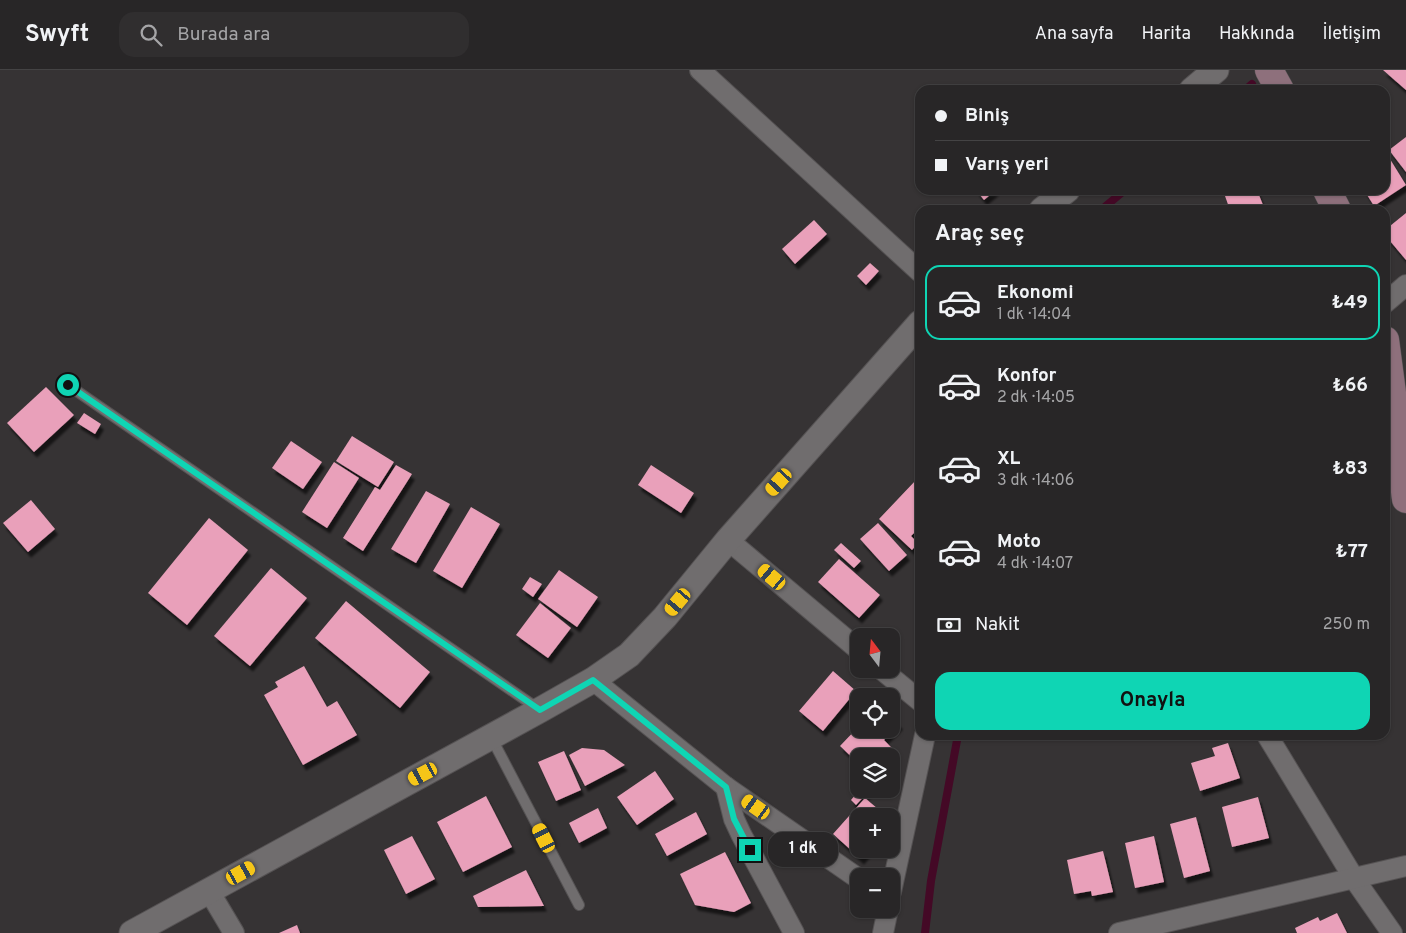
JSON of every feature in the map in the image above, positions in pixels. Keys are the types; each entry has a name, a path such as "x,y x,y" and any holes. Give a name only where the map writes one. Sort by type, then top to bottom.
{"main road":[{"path":"1269,70 1277,85"},
{"path":"1390,378 1406,499"}],"street":[{"path":"700,70 915,267"},
{"path":"1198,85 1216,70"},
{"path":"1048,205 1061,195"},
{"path":"1390,299 1406,285"},
{"path":"132,933 492,737 593,680 629,655 659,624 728,540 915,329"},
{"path":"728,540 850,642"},
{"path":"893,678 915,697"},
{"path":"593,680 726,787 850,873"},
{"path":"896,868 923,740"},
{"path":"1269,740 1356,880 1392,933"},
{"path":"726,787 741,834 794,933"},
{"path":"1119,933 1356,880 1406,866"},
{"path":"209,891 234,933"},
{"path":"882,933 886,918"}],"lane":[{"path":"68,385 540,710"},
{"path":"492,737 579,905"}],"building":[{"path":"1383,70 1406,70 1406,90"},
{"path":"1406,137 1406,172 1390,151 1390,149"},
{"path":"1390,159 1406,185 1376,205 1373,205 1367,195 1390,195"},
{"path":"980,195 990,195 984,200"},
{"path":"1259,195 1263,205 1228,205 1225,196"},
{"path":"1406,213 1406,260 1390,241 1390,226"},
{"path":"814,220 827,234 795,264 782,249"},
{"path":"870,263 879,271 866,285 857,276"},
{"path":"46,387 74,415 34,452 7,423"},
{"path":"84,413 101,424 95,434 77,423"},
{"path":"352,436 394,462 378,487 336,461"},
{"path":"291,441 322,462 303,489 272,468"},
{"path":"334,462 359,478 327,528 302,512"},
{"path":"396,465 412,474 363,551 343,538 375,487 380,490"},
{"path":"651,465 694,493 681,513 638,485"},
{"path":"915,481 915,532 911,536 915,540 915,546 912,550 879,519"},
{"path":"426,491 450,504 416,563 391,549"},
{"path":"31,500 55,529 28,552 3,523"},
{"path":"471,507 500,524 462,588 433,571"},
{"path":"209,518 248,550 187,625 148,593"},
{"path":"878,523 907,555 889,571 860,539"},
{"path":"841,543 861,561 854,568 834,550"},
{"path":"839,559 880,595 859,618 818,582"},
{"path":"271,568 307,598 250,666 214,636"},
{"path":"559,570 598,597 577,627 538,599"},
{"path":"530,577 542,584 533,597 522,589"},
{"path":"346,601 430,672 400,708 315,638"},
{"path":"540,603 571,628 548,658 516,635"},
{"path":"304,666 327,707 337,701 357,735 303,765 264,695 278,687 275,682"},
{"path":"833,671 853,688 850,688 850,698 823,731 799,711"},
{"path":"850,735 850,738 886,738 884,740 892,748 850,748 850,755 840,746"},
{"path":"1228,743 1240,778 1200,791 1191,763 1215,756 1212,748"},
{"path":"582,748 604,750 625,765 585,786 569,755"},
{"path":"564,751 581,790 556,801 538,762"},
{"path":"655,771 674,799 637,825 617,797"},
{"path":"486,796 512,847 463,872 437,822"},
{"path":"1258,797 1269,838 1232,847 1222,807"},
{"path":"853,798 863,798 856,805 851,800"},
{"path":"865,798 877,808 856,808"},
{"path":"598,808 607,828 579,843 569,823"},
{"path":"696,812 707,834 667,856 655,834"},
{"path":"850,815 850,849 833,834"},
{"path":"1196,817 1210,871 1184,878 1170,824"},
{"path":"412,836 435,879 406,894 384,850"},
{"path":"1154,836 1164,882 1135,888 1125,843"},
{"path":"1103,851 1113,892 1092,896 1091,891 1074,894 1067,860"},
{"path":"725,852 751,903 734,912 695,905 680,874"},
{"path":"526,870 544,906 478,907 473,896"},
{"path":"1337,913 1347,933 1297,933 1295,928 1318,917 1320,921"},
{"path":"297,925 300,933 279,933"}],"waterway":[{"path":"1107,205 1119,195"},
{"path":"925,933 931,881 957,740"}],"route":[{"path":"68,385 540,710 593,680 726,787 734,819 750,850"}]}
